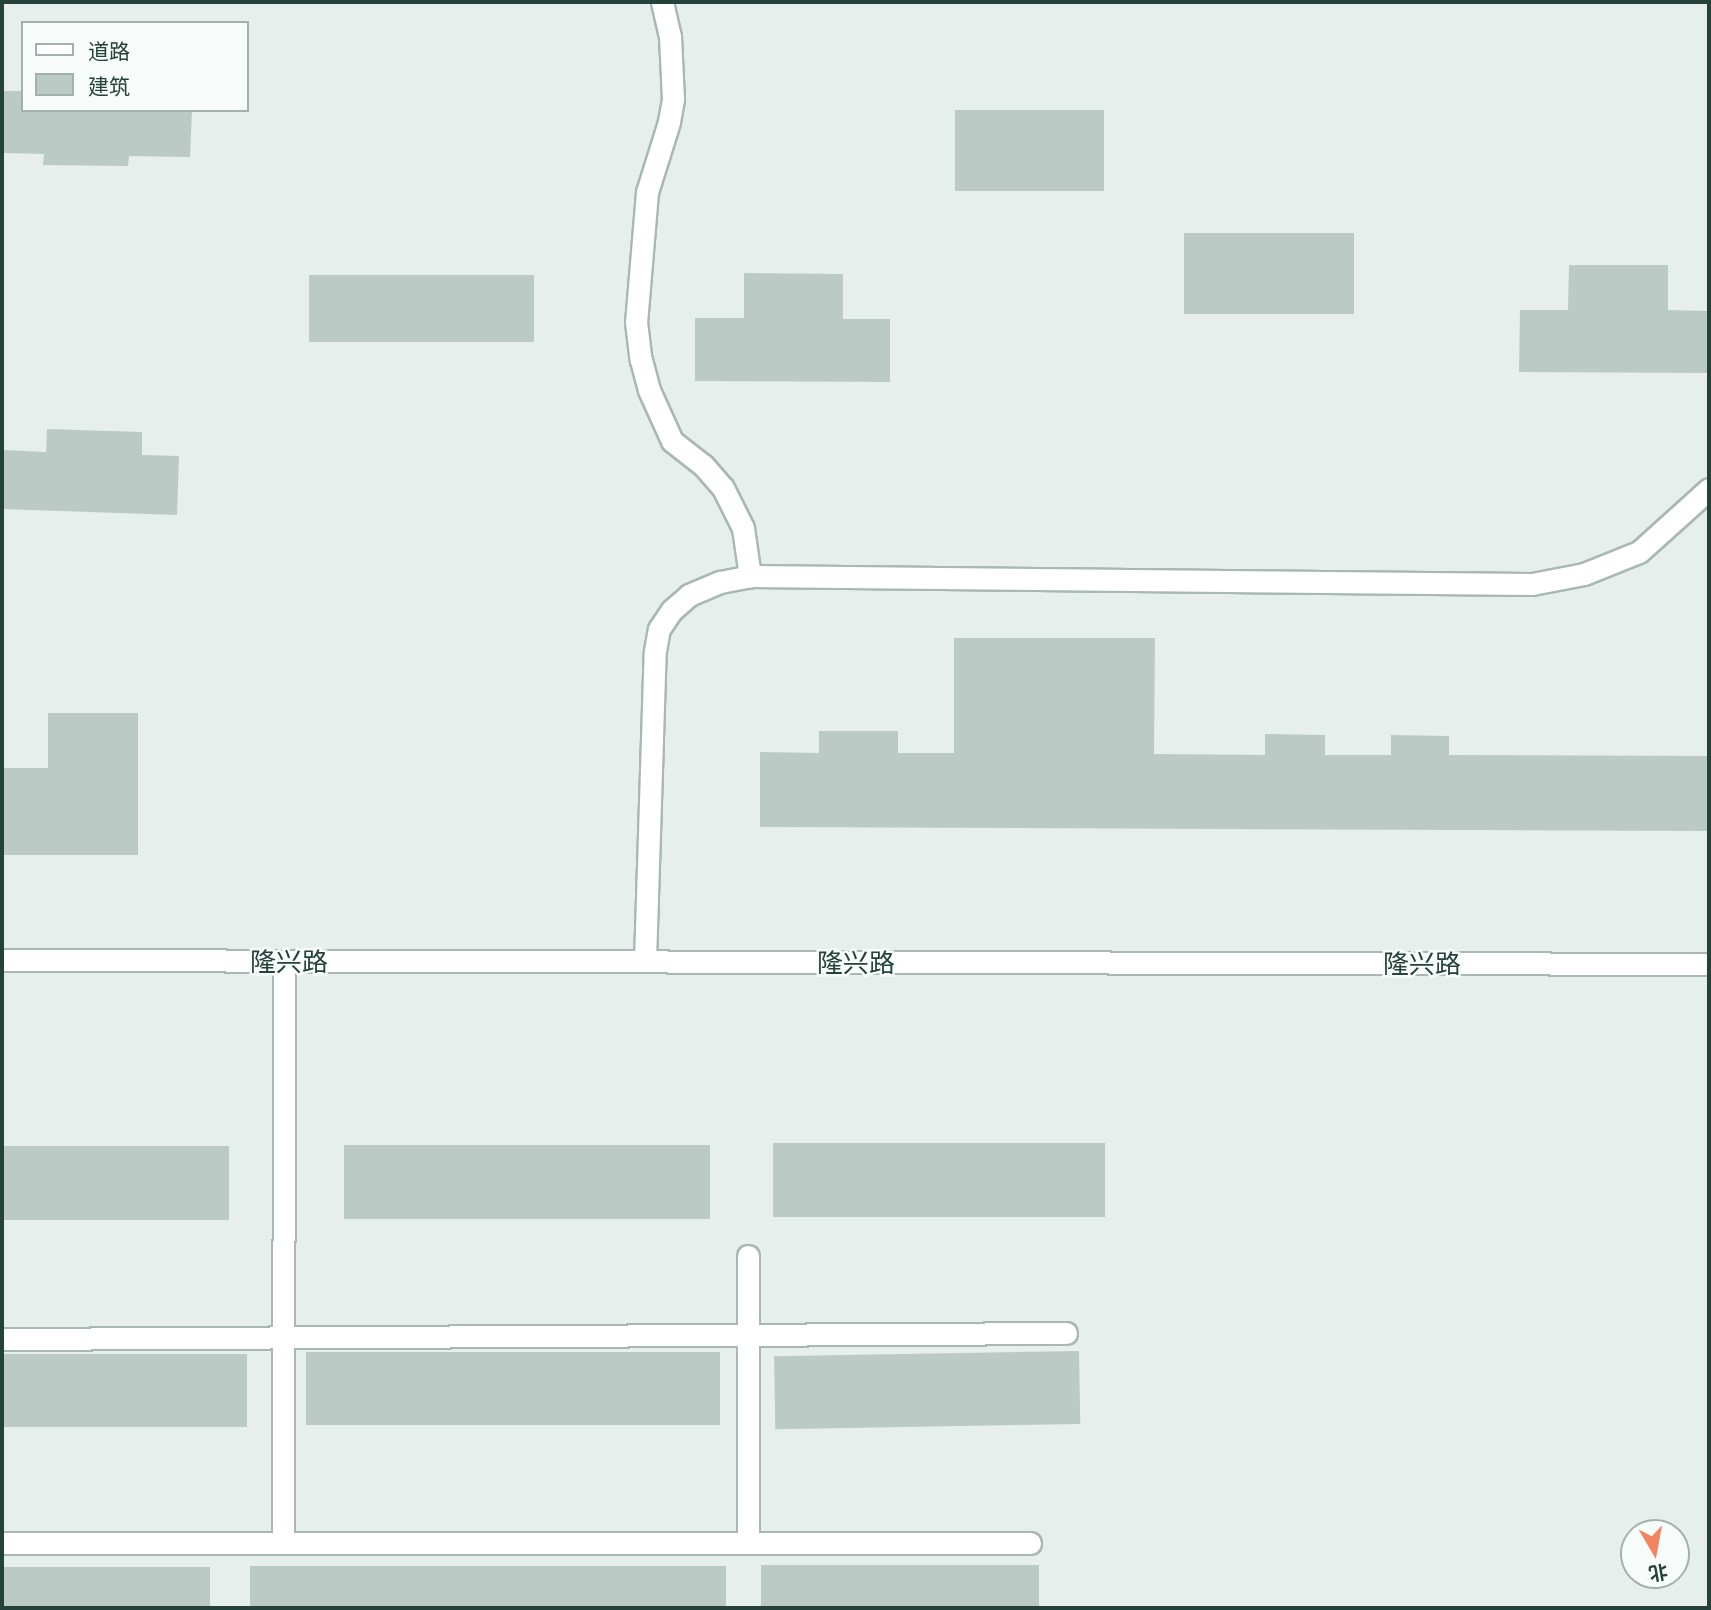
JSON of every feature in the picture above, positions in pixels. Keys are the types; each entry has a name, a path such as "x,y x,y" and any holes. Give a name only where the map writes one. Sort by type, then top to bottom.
{"street":[{"path":"662,2 670,36 673,99 669,122 647,192 636,322 641,360 649,390 671,441 703,465 723,488 743,528 750,576"},
{"path":"645,961 655,651 659,629 672,610 689,595 720,582 750,576 1532,584 1584,574 1639,552 1709,489"},
{"name":"隆兴路","path":"2,960 1709,964"},
{"path":"284,961 284,1543"},
{"path":"748,1256 748,1543"},
{"path":"2,1339 1066,1333"},
{"path":"2,1544 1030,1543"}],"building":[{"path":"2,91 21,91 21,112 192,112 190,157 129,156 128,166 43,165 44,154 2,153"},
{"path":"955,110 1104,110 1104,191 955,191"},
{"path":"1184,233 1354,233 1354,314 1184,314"},
{"path":"1569,265 1668,265 1668,310 1709,311 1709,373 1519,372 1520,310 1568,310"},
{"path":"744,273 843,274 843,319 890,319 890,382 695,381 695,318 744,318"},
{"path":"309,275 534,275 534,342 309,342"},
{"path":"47,429 142,432 142,455 179,456 177,515 2,509 2,450 46,452"},
{"path":"954,638 1155,638 1154,754 1265,755 1265,734 1325,735 1325,755 1391,755 1391,735 1449,736 1449,755 1709,756 1709,831 760,827 760,752 819,753 819,731 898,731 898,753 954,753"},
{"path":"48,713 138,713 138,855 2,855 2,768 48,768"},
{"path":"773,1143 1105,1143 1105,1217 773,1217"},
{"path":"344,1145 710,1145 710,1219 344,1219"},
{"path":"2,1146 229,1146 229,1220 2,1220"},
{"path":"1079,1351 1080,1424 775,1429 774,1356"},
{"path":"306,1352 720,1352 720,1425 306,1425"},
{"path":"2,1354 247,1354 247,1427 2,1427"},
{"path":"761,1565 1039,1565 1039,1608 761,1608"},
{"path":"250,1566 726,1566 726,1608 250,1608"},
{"path":"2,1567 210,1567 210,1608 2,1608"}]}
